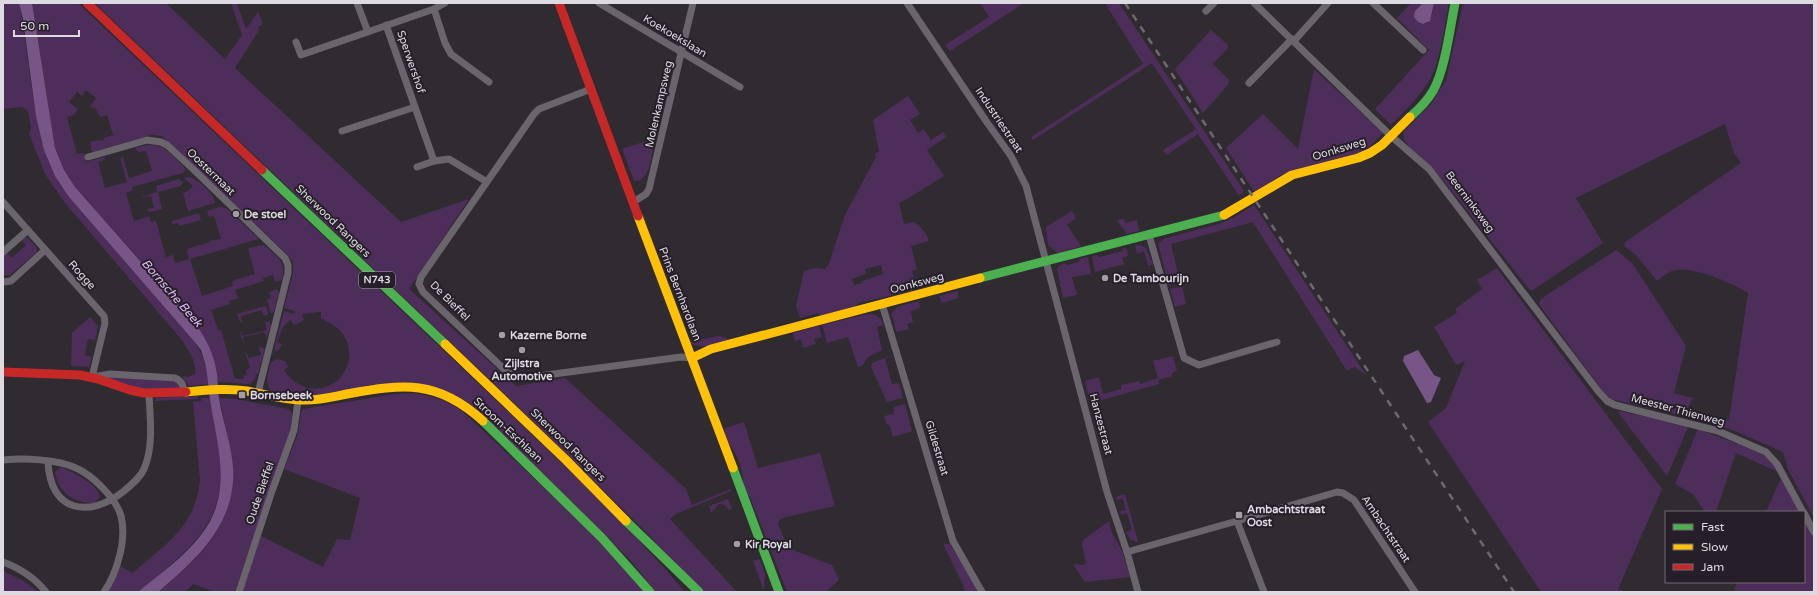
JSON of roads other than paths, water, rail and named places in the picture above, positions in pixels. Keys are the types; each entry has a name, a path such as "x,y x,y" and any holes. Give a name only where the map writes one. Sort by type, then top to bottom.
{"main road":[{"name":"Sherwood Rangers","path":"87,3 566,460 664,560 699,592"},
{"name":"Prins Bernhardlaan","path":"559,3 779,592"},
{"name":"Oonksweg","path":"692,358 711,349 1228,214 1280,181 1292,176 1370,153 1391,136 1422,106 1433,91 1440,73 1455,3"},
{"name":"Stroom-Eschlaan","path":"3,372 92,377 134,392 149,394 221,389 244,390 310,401 399,387 420,388 442,393 457,400 468,409 590,525 632,570 650,592"},
{"name":"Sherwood Rangers","path":"664,560 689,592"}],"street":[{"path":"357,3 368,32"},
{"path":"296,42 301,55 434,9 445,3"},
{"name":"Koekoekslaan","path":"599,3 740,87"},
{"name":"Molenkampsweg","path":"633,202 646,194 649,189 693,3"},
{"name":"Industriestraat","path":"908,3 1011,156 1026,186 1046,261"},
{"path":"1206,11 1214,3"},
{"name":"Beerninksweg","path":"1254,3 1391,136 1430,169 1598,391 1607,400"},
{"path":"1249,83 1328,3"},
{"path":"1372,3 1423,50"},
{"path":"434,9 451,54 489,82"},
{"name":"Sperwershof","path":"386,25 434,161"},
{"name":"De Bieffel","path":"591,89 539,109 421,277 419,284 423,292 508,373 524,378 681,357 692,358"},
{"name":"Sperwershof","path":"342,131 415,106"},
{"name":"Oostermaat","path":"88,157 148,140 161,142 167,145 285,258 288,265 288,273 258,393"},
{"path":"417,167 434,161 449,159 487,182"},
{"name":"Rogge","path":"3,202 104,316 105,323 92,377"},
{"path":"3,252 28,230"},
{"path":"1149,235 1184,358 1199,365 1277,342"},
{"path":"3,282 11,280 45,250"},
{"name":"Hanzestraat","path":"1046,261 1107,492 1127,552 1138,592"},
{"name":"Gildestraat","path":"882,304 954,541 982,592"},
{"name":"Stroom-Eschlaan","path":"92,377 110,374 175,378 180,380 183,384 184,391"},
{"path":"48,462 49,474 54,490 65,502 78,507 93,508 112,500 136,480 144,469 151,440 149,394"},
{"name":"Oude Bieffel","path":"239,592 271,494 294,430 298,400"},
{"name":"Meester Thienweg","path":"1607,400 1615,405 1718,431 1766,452 1777,464 1803,511"},
{"path":"3,460 20,458 64,464 86,474 97,483 112,500 121,515 123,531 117,567 111,582 104,592"},
{"name":"Ambachtstraat","path":"1127,552 1332,493 1343,493 1354,500 1415,592"},
{"name":"Meester Thienweg","path":"1805,515 1814,532"},
{"path":"1237,520 1264,592"},
{"path":"3,562 19,569 33,578 46,592"}],"railway":[{"path":"1125,3 1514,592"}],"place":[{"name":"De stoel","path":"236,214"},
{"name":"De Tambourijn","path":"1105,278"},
{"name":"Kazerne Borne","path":"502,335"},
{"name":"Zijlstra Automotive","path":"522,350"},
{"name":"Bornsebeek","path":"242,395"},
{"name":"Ambachtstraat Oost","path":"1239,515"},
{"name":"Kir Royal","path":"737,544"}],"water label":[{"name":"Bornsche Beek","path":"172,293"}]}
